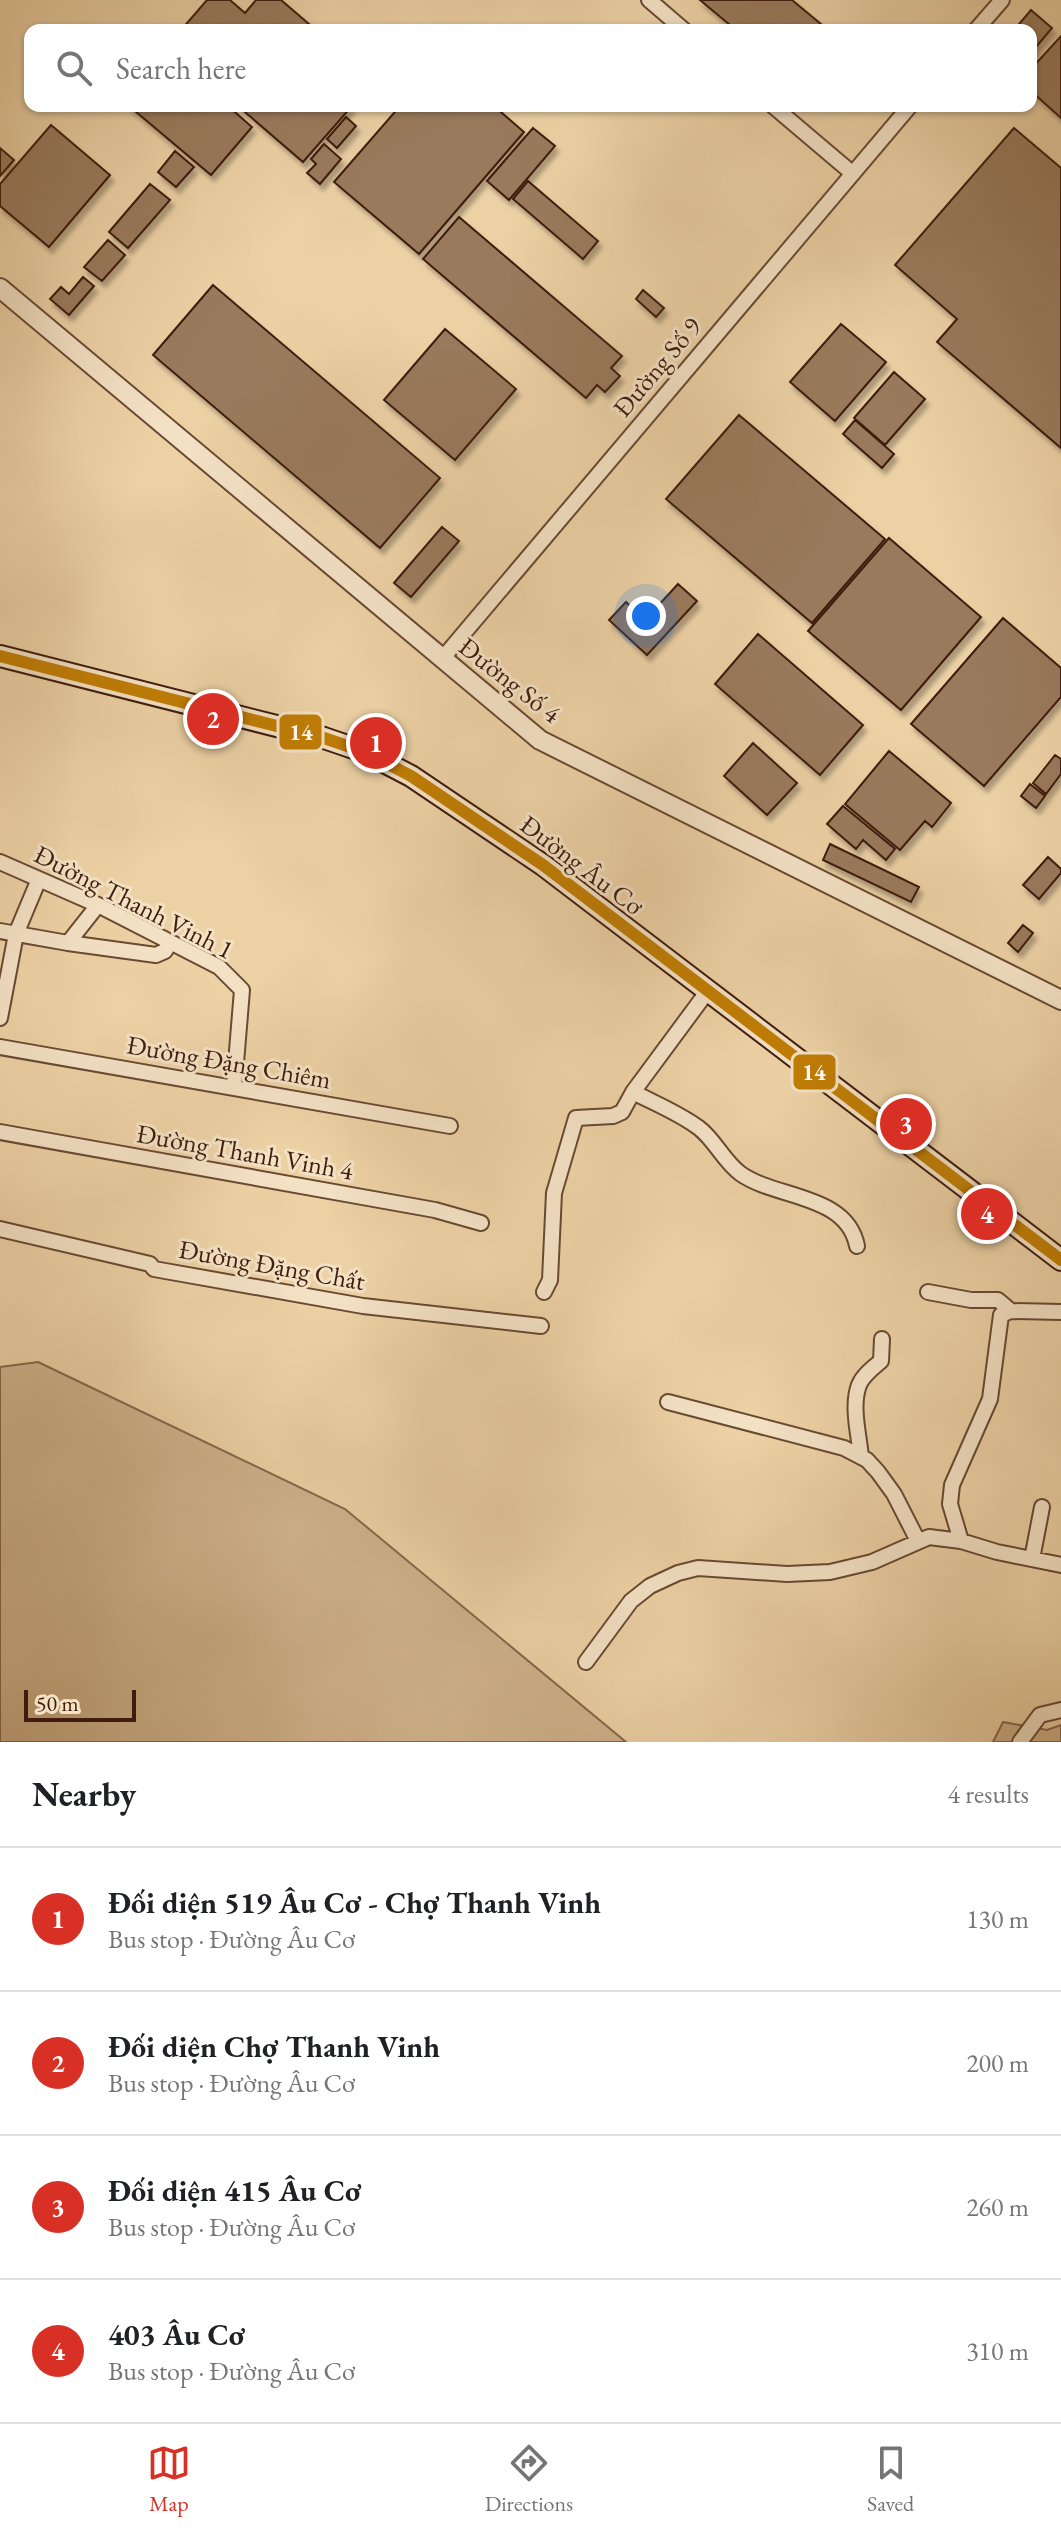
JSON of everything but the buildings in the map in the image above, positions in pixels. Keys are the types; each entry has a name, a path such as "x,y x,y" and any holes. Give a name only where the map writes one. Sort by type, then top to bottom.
{"main road":[{"name":"Đường Âu Cơ","path":"0,656 324,738 365,752 411,776 543,865 1061,1260"}],"street":[{"path":"649,0 677,24"},
{"path":"981,24 1002,0"},
{"path":"780,112 852,173"},
{"name":"Đường Số 9","path":"442,659 905,112"},
{"name":"Đường Số 4","path":"0,288 540,740 1061,1000"},
{"name":"Đường Thanh Vinh 1","path":"0,862 98,905 219,967 242,990 234,1087"},
{"path":"0,1018 16,934 39,879"},
{"path":"68,943 98,905"},
{"path":"0,931 156,955 165,951 170,942"},
{"path":"544,1292 550,1280 554,1193 576,1118 617,1114 625,1108 633,1092 707,992"},
{"name":"Đường Đặng Chiêm","path":"0,1047 450,1126"},
{"path":"633,1092 700,1128 740,1173 837,1214 854,1232 857,1246"},
{"name":"Đường Thanh Vinh 4","path":"0,1132 435,1210 481,1223"},
{"name":"Đường Đặng Chất","path":"0,1229 150,1264 154,1269 198,1277 363,1306 541,1326"},
{"path":"928,1292 971,1300 998,1300 1011,1311"},
{"path":"961,1541 950,1504 952,1485 990,1399 1001,1315 1011,1311 1061,1312"},
{"path":"861,1457 856,1405 859,1386 866,1374 881,1361 882,1339"},
{"path":"668,1402 844,1448 867,1460 923,1539"},
{"path":"1032,1559 1042,1507"},
{"path":"586,1662 631,1601 650,1586 698,1568 787,1574 830,1572 872,1562 923,1539 961,1541 1061,1565"},
{"path":"1020,1742 1040,1715 1061,1710"}],"shaded area":[{"path":"38,1362 345,1509 626,1742 0,1742 0,1367"},
{"path":"1003,1722 1047,1730 1061,1725 1061,1742 993,1742"}],"transit line":[{"name":"14","path":"0,656 324,738 365,752 411,776 543,865 1061,1260"}],"place":[{"name":"Đối diện Chợ Thanh Vinh","path":"213,719"},
{"name":"Đối diện 519 Âu Cơ - Chợ Thanh Vinh","path":"376,743"},
{"name":"Đối diện 415 Âu Cơ","path":"906,1124"},
{"name":"403 Âu Cơ","path":"987,1214"}]}
